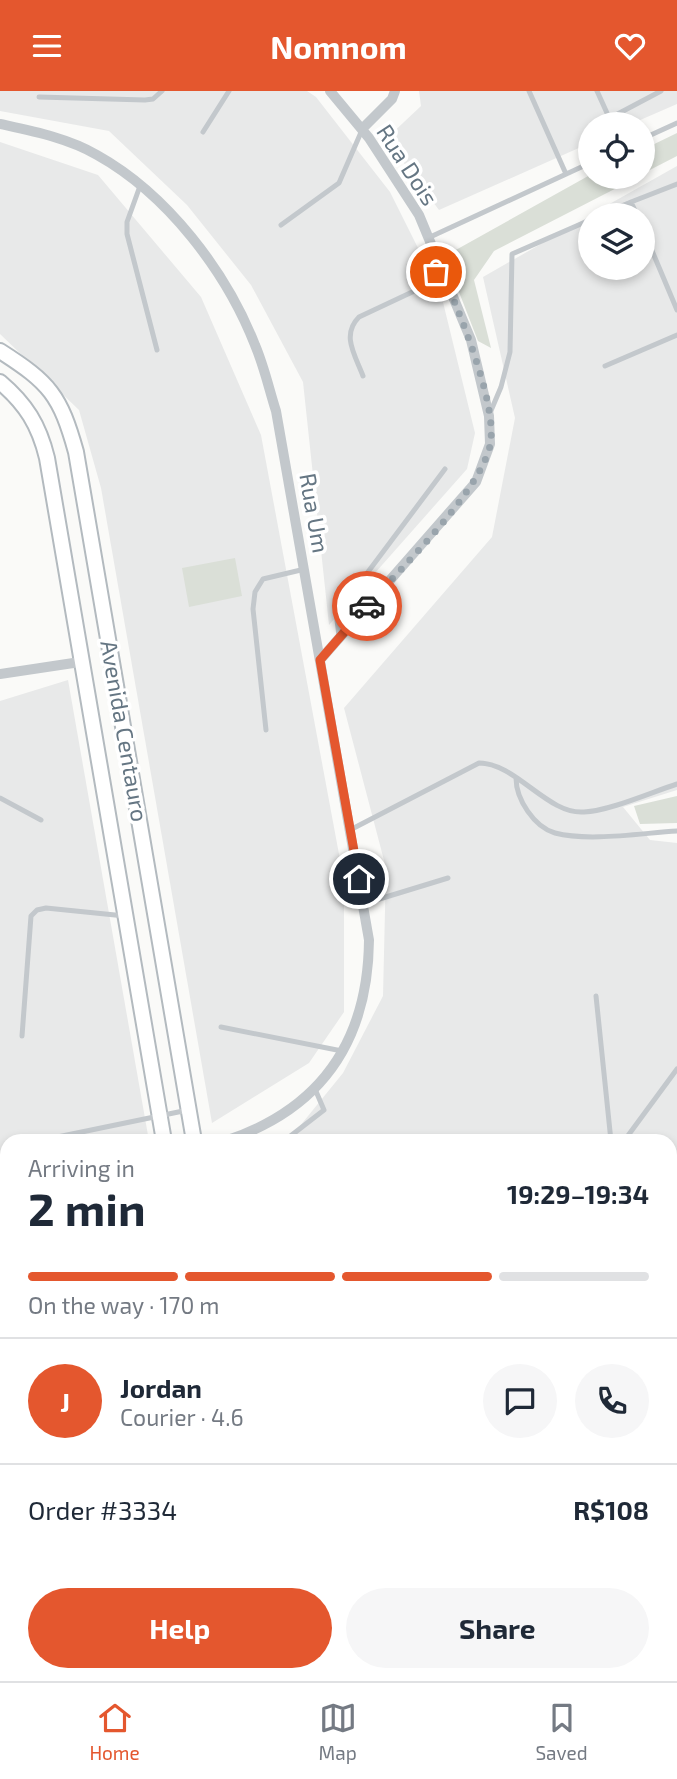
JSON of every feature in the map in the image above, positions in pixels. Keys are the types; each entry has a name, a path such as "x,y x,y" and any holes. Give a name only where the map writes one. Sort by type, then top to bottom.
{"street":[{"name":"Rua Dois","path":"320,660 476,482 490,444 489,416 471,340 419,215 362,129 330,91"},
{"path":"362,129 392,99 395,91"},
{"name":"Rua Um","path":"0,124 37,132 97,155 140,186 187,233 225,285 255,344 275,411 369,940 366,988 345,1051 315,1089 278,1117 240,1134"},
{"name":"Avenida Centauro","path":"0,351 33,372 57,397 76,451 193,1134"},
{"name":"Avenida Centauro","path":"0,383 27,409 40,429 163,1134"},
{"path":"0,674 80,662"}],"lane":[{"path":"39,97 145,100 153,99 162,91"},
{"path":"203,132 229,91"},
{"path":"529,91 566,174"},
{"path":"597,91 607,112"},
{"path":"626,112 660,91"},
{"path":"655,133 677,123"},
{"path":"281,225 334,188 343,175 362,129"},
{"path":"428,238 578,168"},
{"path":"631,202 677,184"},
{"path":"140,186 127,222 127,234 157,351"},
{"path":"489,416 501,387 510,352 512,254 578,224"},
{"path":"655,258 677,310"},
{"path":"363,376 348,334 352,324 359,317 425,286 440,267"},
{"path":"605,366 677,335"},
{"path":"339,638 337,620 341,608 445,469"},
{"path":"266,730 253,609 255,592 263,579 305,569"},
{"path":"350,830 479,763 497,765 565,808 584,812 677,784"},
{"path":"516,778 516,791 525,808 554,833 573,835 677,831"},
{"path":"0,798 41,820"},
{"path":"363,904 448,878"},
{"path":"22,1036 32,916 37,910 46,908 125,916"},
{"path":"596,996 610,1134"},
{"path":"221,1027 345,1051"},
{"path":"629,1134 677,1069"},
{"path":"293,1134 324,1110 315,1089"},
{"path":"74,1134 188,1110"}],"shaded area":[{"path":"0,91 307,91 316,97 390,192 441,294 475,433 467,469 329,625 303,382 251,285 187,205 109,131 0,111"},
{"path":"419,91 677,91 677,104 655,114 578,112 578,148 439,210 386,139 421,106"},
{"path":"677,133 677,156 655,167 655,144"},
{"path":"0,142 98,175 201,297 261,435 344,881 344,1012 309,1063 212,1123 101,488 79,410 0,334"},
{"path":"677,166 677,790 623,807 650,840 677,843 677,1134 292,1134 343,1073 383,996 386,868 344,708 492,537 515,418 483,277 578,223 578,280 655,280 655,203 611,203 636,189 655,189 655,178"},
{"path":"578,182 578,189 615,189 587,203 578,203 578,208 494,251 474,280 491,348 478,341 445,256"},
{"path":"235,558 242,596 189,607 182,568"},
{"path":"68,680 148,1134 0,1134 0,701"},
{"path":"677,796 677,823 640,824 634,806"}],"way so far":[{"path":"367,606 476,482 490,444 489,416 471,340 440,267 436,272"}],"route":[{"path":"359,879 320,660 367,606"}]}
